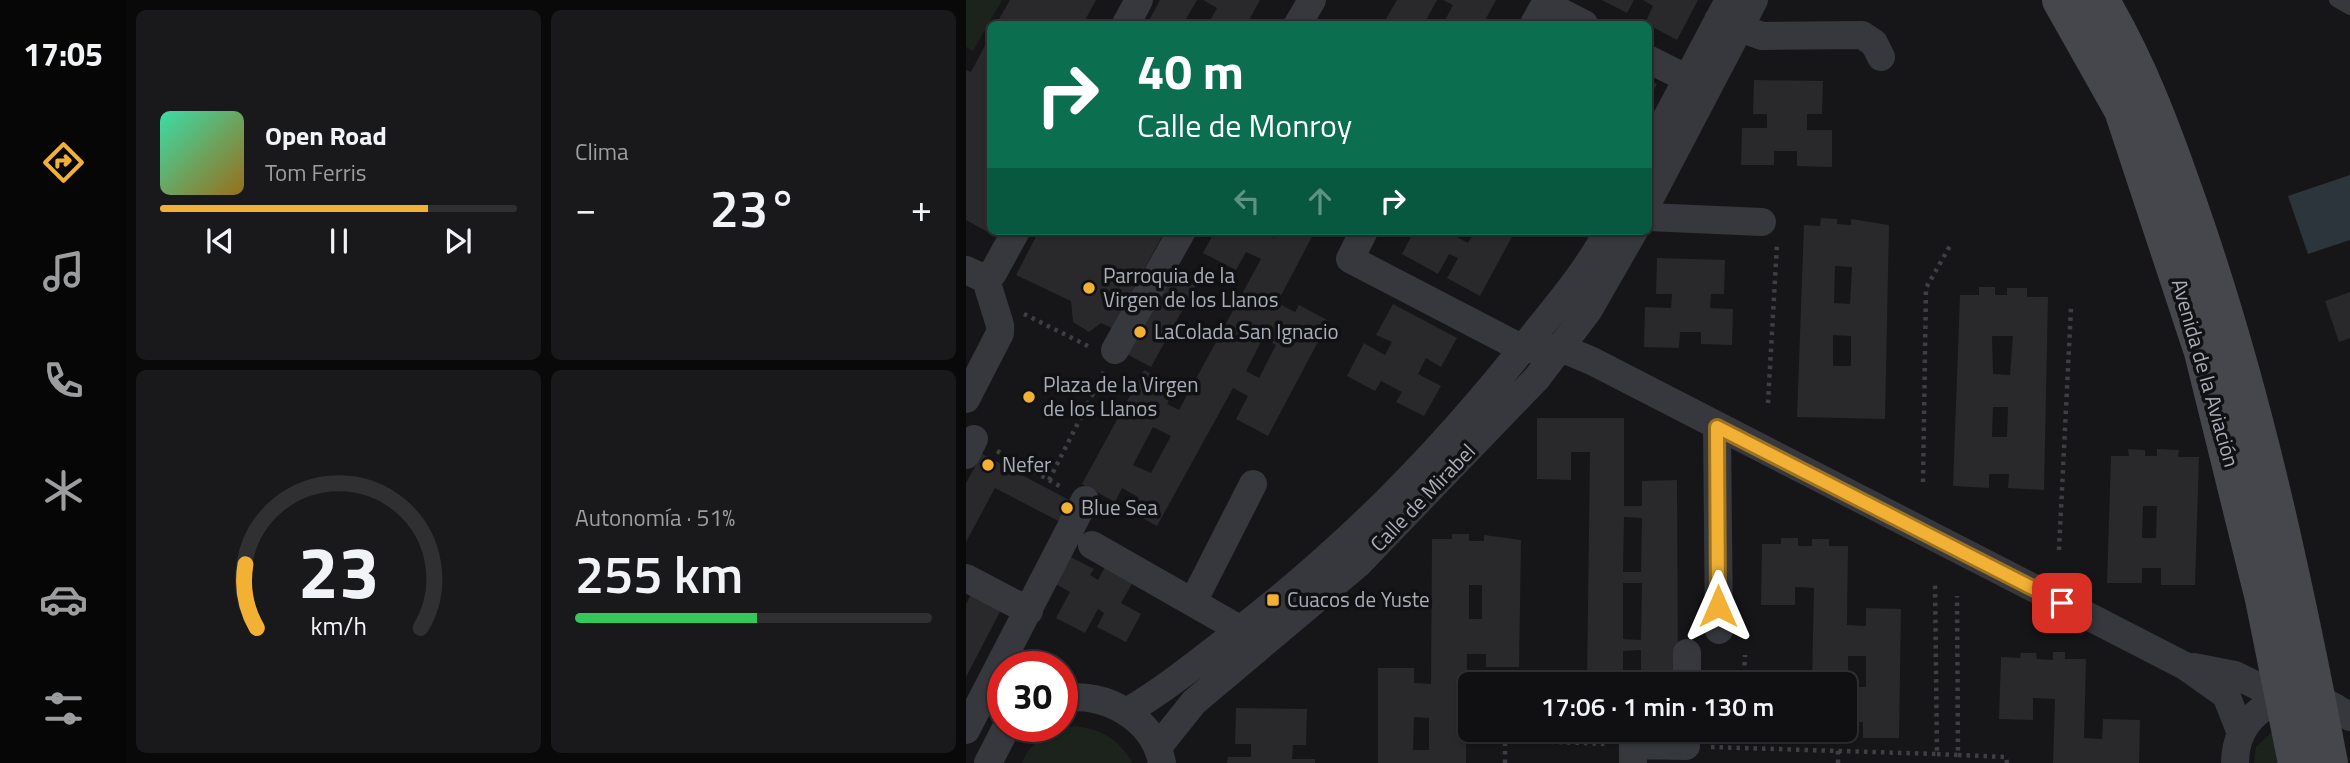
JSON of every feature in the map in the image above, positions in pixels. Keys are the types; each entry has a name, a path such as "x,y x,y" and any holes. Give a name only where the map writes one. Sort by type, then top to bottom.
{"main road":[{"name":"Avenida de la Aviación","path":"2061,0 2123,110 2207,365 2271,635 2329,763"},
{"name":"Avenida de la Aviación","path":"2100,0 2115,24 2161,125 2223,304 2264,459 2299,699 2297,763"}],"street":[{"path":"1128,21 1139,0"},
{"path":"1300,21 1312,0"},
{"path":"1652,192 1728,16 1754,0"},
{"path":"1536,21 1545,4 1578,21"},
{"path":"1728,16 1762,36 1862,35 1874,43 1881,57"},
{"path":"1652,61 1697,84"},
{"path":"1652,147 1697,84"},
{"path":"1652,217 1770,227"},
{"path":"966,399 1000,333 1000,325 983,271 1013,235"},
{"path":"1103,356 1179,235"},
{"path":"1362,235 1350,259 1522,349 1561,348 2185,666 2227,695 2241,733"},
{"name":"Calle de Mirabel","path":"1128,711 1167,686 1241,630 1338,551 1439,449 1564,296 1605,235"},
{"name":"Calle de Mirabel","path":"1160,755 1194,702 1353,568 1412,511 1561,348 1588,311 1632,235"},
{"path":"1717,427 1718,630"},
{"path":"1193,602 1253,484"},
{"path":"966,730 1085,500"},
{"path":"1092,545 1241,630 1273,636"},
{"path":"966,578 1029,611"},
{"path":"2235,675 2252,668 2261,660 2271,635"},
{"path":"2185,666 2235,675 2350,717"},
{"path":"1078,697 1128,711 1146,729 1160,755"},
{"path":"2235,763 2241,733 2261,708 2299,699"},
{"path":"988,763 999,742"},
{"path":"1633,754 1673,742"}],"lane":[{"path":"2336,0 2350,8"}],"path":[{"path":"1768,402 1770,227"},
{"path":"1923,482 1926,288 1951,244"},
{"path":"2060,550 2071,308"},
{"path":"970,447 1049,480 1103,356 1018,310"},
{"path":"1935,585 1937,754"},
{"path":"1956,596 1958,755"},
{"path":"1687,671 1744,676 1745,655"},
{"path":"1505,763 1505,740 1633,754"},
{"path":"1733,742 1838,751 2007,757 2007,763"},
{"path":"1838,751 1838,763"}],"shaded area":[{"path":"966,0 1002,0 990,21 987,21 987,26 973,51 966,47"},
{"path":"2350,175 2350,240 2308,254 2288,196"},
{"path":"1078,727 1108,737 1133,763 1022,763 1036,743 1078,742"},
{"path":"2273,731 2280,763 2254,763 2256,747"}],"building":[{"path":"1010,0 1096,0 1085,21 998,21"},
{"path":"1160,0 1197,0 1185,21 1149,21"},
{"path":"1203,0 1260,0 1249,21 1210,21 1217,8"},
{"path":"1397,0 1437,0 1426,21 1385,21"},
{"path":"1443,0 1496,0 1485,21 1445,21 1453,5"},
{"path":"1602,0 1634,0 1627,13"},
{"path":"1643,0 1698,0 1677,40 1652,27 1652,21 1646,21 1653,6"},
{"path":"987,42 986,231 966,220 966,70 971,72"},
{"path":"1754,80 1823,81 1822,114 1807,114 1807,130 1832,130 1832,167 1797,166 1797,151 1774,151 1774,165 1741,165 1742,128 1767,128 1767,114 1753,114"},
{"path":"1821,218 1837,219 1837,224 1851,225 1851,219 1889,225 1885,419 1797,417 1804,225 1820,226","holes":["1835,266 1852,267 1850,304 1834,303","1833,335 1851,336 1851,366 1833,366"]},
{"name":"Parroquia de la Virgen de los Llanos","path":"1037,235 1163,235 1112,328 1101,323 1089,332 1073,322 1071,301 1016,275"},
{"path":"1213,235 1268,235 1274,238 1276,235 1313,235 1277,303 1295,312 1299,305 1329,321 1268,436 1236,419 1248,396 1233,388 1157,526 1130,511 1138,497 1122,488 1115,502 1082,484 1144,370 1176,387 1167,404 1179,410 1261,259 1246,252 1236,270 1203,253","holes":["1263,338 1276,345 1259,378 1246,371","1153,427 1171,436 1151,473 1133,465"]},
{"path":"1412,235 1453,235 1468,243 1473,235 1513,235 1480,296 1447,278 1458,258 1449,254 1438,274 1402,254"},
{"path":"1657,258 1725,260 1724,294 1711,294 1710,308 1733,309 1732,345 1701,344 1701,332 1680,332 1679,348 1644,347 1645,307 1671,308 1672,294 1656,294"},
{"path":"1170,263 1199,280 1151,367 1121,351"},
{"path":"1979,287 1995,287 1995,295 2007,295 2007,288 2027,288 2027,297 2048,297 2044,490 2008,488 2009,474 1989,474 1989,488 1953,486 1960,295 1979,295","holes":["1992,336 2013,336 2010,375 1993,374","1993,407 2008,407 2007,437 1992,437"]},
{"path":"2350,292 2350,338 2339,342 2325,301"},
{"path":"1393,304 1457,338 1441,367 1426,358 1418,374 1441,386 1424,416 1396,402 1402,392 1381,381 1375,391 1347,376 1364,343 1385,355 1392,342 1376,335"},
{"path":"1537,418 1624,418 1624,506 1642,506 1642,481 1677,480 1678,672 1641,672 1641,650 1623,651 1623,672 1587,672 1590,452 1571,452 1571,480 1537,479","holes":["1624,517 1642,518 1641,572 1623,572","1623,583 1642,583 1641,640 1623,639"]},
{"path":"2128,449 2145,450 2145,456 2157,456 2157,449 2179,450 2178,457 2199,457 2195,585 2161,585 2161,568 2142,568 2142,583 2107,583 2111,456 2129,456","holes":["2143,506 2157,506 2156,538 2142,538"]},
{"path":"982,454 1079,505 1068,526 995,488 966,542 966,483"},
{"path":"1452,534 1469,534 1469,541 1484,541 1484,535 1521,540 1519,667 1486,667 1486,654 1467,654 1467,672 1458,672 1458,742 1466,742 1466,763 1378,763 1378,668 1414,668 1414,683 1431,684 1432,539 1452,539","holes":["1469,585 1482,585 1482,619 1469,619","1414,717 1429,718 1429,750 1413,750"]},
{"path":"1781,538 1798,538 1798,546 1812,546 1812,539 1829,539 1829,546 1848,546 1847,625 1866,626 1866,608 1901,609 1899,738 1863,738 1863,722 1857,722 1857,687 1866,687 1866,656 1848,656 1848,672 1812,672 1814,588 1795,587 1795,605 1761,605 1762,544 1781,544"},
{"path":"1065,554 1094,569 1090,575 1098,580 1106,565 1134,580 1121,603 1141,614 1126,642 1097,627 1104,613 1098,609 1085,633 1056,618 1070,592 1050,581"},
{"path":"975,587 1005,602 966,677 966,604"},
{"path":"2053,652 2065,652 2065,659 2086,659 2084,738 2102,739 2103,719 2140,720 2139,763 2053,763 2055,699 2033,698 2033,720 1999,719 2001,657 2020,658 2021,653 2036,653 2037,659 2053,660"},
{"path":"1236,708 1307,709 1306,745 1293,745 1292,759 1315,759 1315,763 1227,763 1228,757 1251,757 1251,744 1235,744"}],"place":[{"name":"Parroquia de la Virgen de los Llanos","path":"1089,288"},
{"name":"LaColada San Ignacio","path":"1140,332"},
{"name":"Plaza de la Virgen de los Llanos","path":"1029,397"},
{"name":"Nefer","path":"988,465"},
{"name":"Blue Sea","path":"1067,508"},
{"name":"Cuacos de Yuste","path":"1273,600"}],"route":[{"path":"1718,606 1717,427 2062,603"}]}
